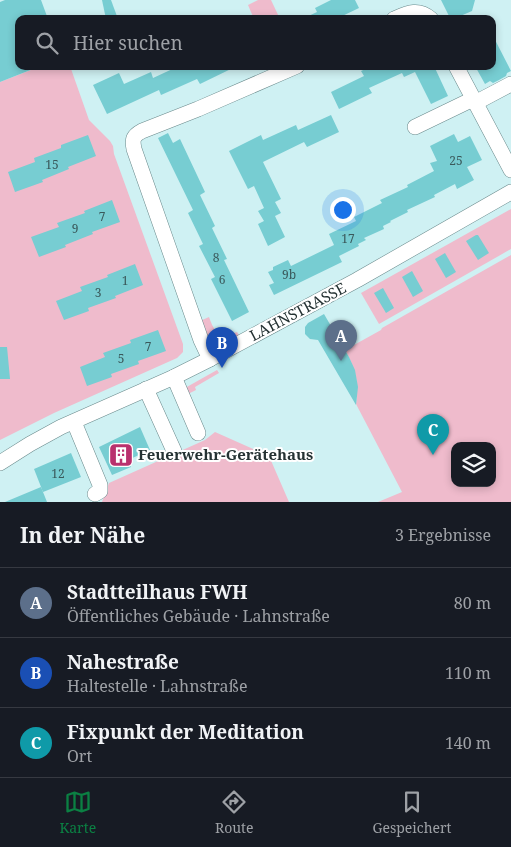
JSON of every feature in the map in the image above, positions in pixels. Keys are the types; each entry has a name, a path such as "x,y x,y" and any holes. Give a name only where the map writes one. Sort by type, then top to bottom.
{"street":[{"path":"404,15 417,12 426,15"},
{"path":"210,359 201,340 134,149 134,137 142,131 288,70"},
{"path":"458,70 511,170"},
{"path":"415,126 511,84"},
{"name":"LAHNSTRASSE","path":"0,463 60,427 174,377 210,359 357,280 511,192"},
{"path":"174,377 198,432"},
{"path":"146,389 174,451"},
{"path":"74,422 100,485 100,491 95,494"}],"shaded area":[{"path":"258,0 271,0 278,15 252,15 248,5"},
{"path":"31,70 71,70 89,120 113,146 114,154 183,344 183,352 177,358 54,413 0,440 0,82"},
{"path":"511,209 511,249 379,324 361,293"},
{"path":"511,255 511,502 378,502 402,492 356,404 356,376 345,350"},
{"path":"209,317 216,331 222,335 237,332 239,335 220,342 207,338 200,321"},
{"path":"217,370 219,373 195,387 196,390 188,394 185,388"},
{"path":"215,432 269,456 289,502 102,502 109,483 205,440"}],"building":[{"path":"5,0 41,0 47,15 15,15 15,70 30,70 0,82 0,2"},
{"path":"102,0 111,0 117,15 105,15"},
{"path":"331,0 355,0 359,8 344,15 311,15 317,12 315,8"},
{"path":"441,0 475,0 472,11 463,15 448,15"},
{"path":"496,42 511,71 493,83 490,81 485,84 477,70 496,70"},
{"path":"170,70 229,70 200,84 197,79 161,95 159,90 107,114 93,85 119,73 124,84 151,72 153,78"},
{"path":"436,70 448,96 431,104 415,72 404,77 402,73 369,88 372,93 339,109 331,92 364,76 361,71"},
{"path":"331,115 339,132 307,147 304,142 263,162 281,199 275,202 281,213 275,216 285,237 268,246 258,224 264,221 258,211 264,208 254,186 248,189 229,151 261,135 263,140 296,125 298,130"},
{"path":"168,133 173,143 180,139 205,192 200,195 215,226 212,228 227,259 224,260 249,312 232,321 211,279 215,277 199,246 203,244 188,213 193,210 158,138"},
{"path":"454,134 458,142 470,136 482,160 467,167 474,180 457,189 455,184 434,195 435,197 407,210 408,212 383,226 384,229 364,238 366,240 358,244 359,246 339,256 342,262 274,295 269,285 274,283 268,272 273,270 273,267 288,260 291,266 334,245 329,234 356,221 354,217 382,203 380,200 408,187 407,185 434,171 430,163 437,161 430,146"},
{"path":"88,135 96,156 68,167 69,169 42,180 43,182 15,192 8,172 35,162 34,158 61,148 61,145"},
{"path":"112,200 120,222 92,232 93,234 65,245 66,247 39,257 31,237 59,227 57,223 85,213 84,211"},
{"path":"478,235 489,253 478,260 466,241"},
{"path":"445,253 456,272 446,278 435,259"},
{"path":"135,264 143,285 115,296 116,298 88,308 89,311 64,320 56,301 82,291 80,287 108,277 107,275"},
{"path":"412,271 423,291 413,297 402,277"},
{"path":"383,288 394,308 386,313 374,293"},
{"path":"324,314 355,370 358,387 356,405 318,340 310,339 305,334 305,327 308,323"},
{"path":"158,330 166,351 138,361 139,364 111,374 112,377 87,386 80,367 105,357 103,353 131,343 130,340"},
{"path":"0,347 7,347 10,379 0,379"},
{"name":"Feuerwehr-Gerätehaus","path":"140,427 150,450 128,460 131,467 112,475 99,447"},
{"path":"71,453 81,477 43,492 34,469"},
{"path":"41,487 47,502 5,502"}],"place":[{"name":"Stadtteilhaus FWH","path":"341,361"},
{"name":"Nahestraße","path":"222,368"},
{"name":"Feuerwehr-Gerätehaus","path":"121,455"},
{"name":"Fixpunkt der Meditation","path":"433,455"}]}
